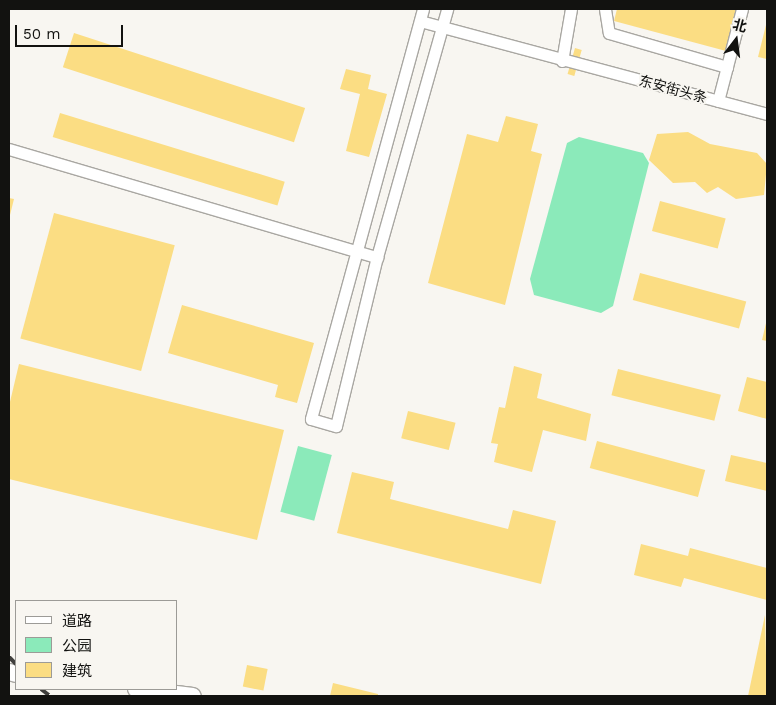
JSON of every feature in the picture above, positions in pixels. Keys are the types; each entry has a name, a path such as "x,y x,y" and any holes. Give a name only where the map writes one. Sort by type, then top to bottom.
{"main road":[{"path":"144,690 193,696"}],"street":[{"path":"423,9 311,419 336,426 377,256 447,9"},
{"path":"562,61 571,9"},
{"path":"605,9 608,33 727,67"},
{"path":"718,101 742,9"},
{"name":"东安街头条","path":"420,21 562,61 767,114"},
{"path":"9,149 377,256"}],"green space":[{"path":"579,137 643,153 649,163 613,306 601,313 534,295 530,279 567,143"},
{"path":"298,446 332,455 314,521 280,512"}],"building":[{"path":"617,9 736,9 726,51 614,21"},
{"path":"767,21 767,59 758,57"},
{"path":"74,33 305,108 294,142 63,67"},
{"path":"575,48 582,50 574,76 568,74"},
{"path":"346,69 371,75 368,89 387,94 369,157 346,151 360,94 340,89"},
{"path":"60,113 285,182 277,206 53,137"},
{"path":"506,116 538,124 531,151 542,154 505,305 428,283 467,134 498,142"},
{"path":"688,132 710,144 757,153 767,164 764,195 736,199 718,187 707,193 695,182 673,183 649,160 657,134"},
{"path":"9,198 14,199 9,219"},
{"path":"660,201 726,219 718,249 652,231"},
{"path":"54,213 175,245 141,371 20,339"},
{"path":"640,273 746,301 739,329 633,300"},
{"path":"182,305 314,343 297,403 275,397 278,385 168,353"},
{"path":"767,319 767,341 762,340"},
{"path":"19,364 284,430 257,540 9,479 9,406"},
{"path":"514,366 542,374 537,398 591,414 586,441 543,430 532,472 494,462 498,444 491,443 499,407 505,408"},
{"path":"618,369 721,395 714,421 611,395"},
{"path":"747,377 767,382 767,419 738,411"},
{"path":"408,411 456,423 449,450 401,438"},
{"path":"597,441 705,470 698,497 590,468"},
{"path":"731,455 767,463 767,491 725,481"},
{"path":"352,472 394,482 390,499 508,529 513,510 556,521 541,584 337,533"},
{"path":"641,544 688,556 690,548 767,568 767,600 684,578 681,587 634,575"},
{"path":"765,615 767,696 748,696"},
{"path":"247,665 268,669 263,691 243,687"},
{"path":"333,683 378,694 378,696 330,696"}],"railway":[{"path":"9,657 15,663"},
{"path":"42,690 50,696"}]}
